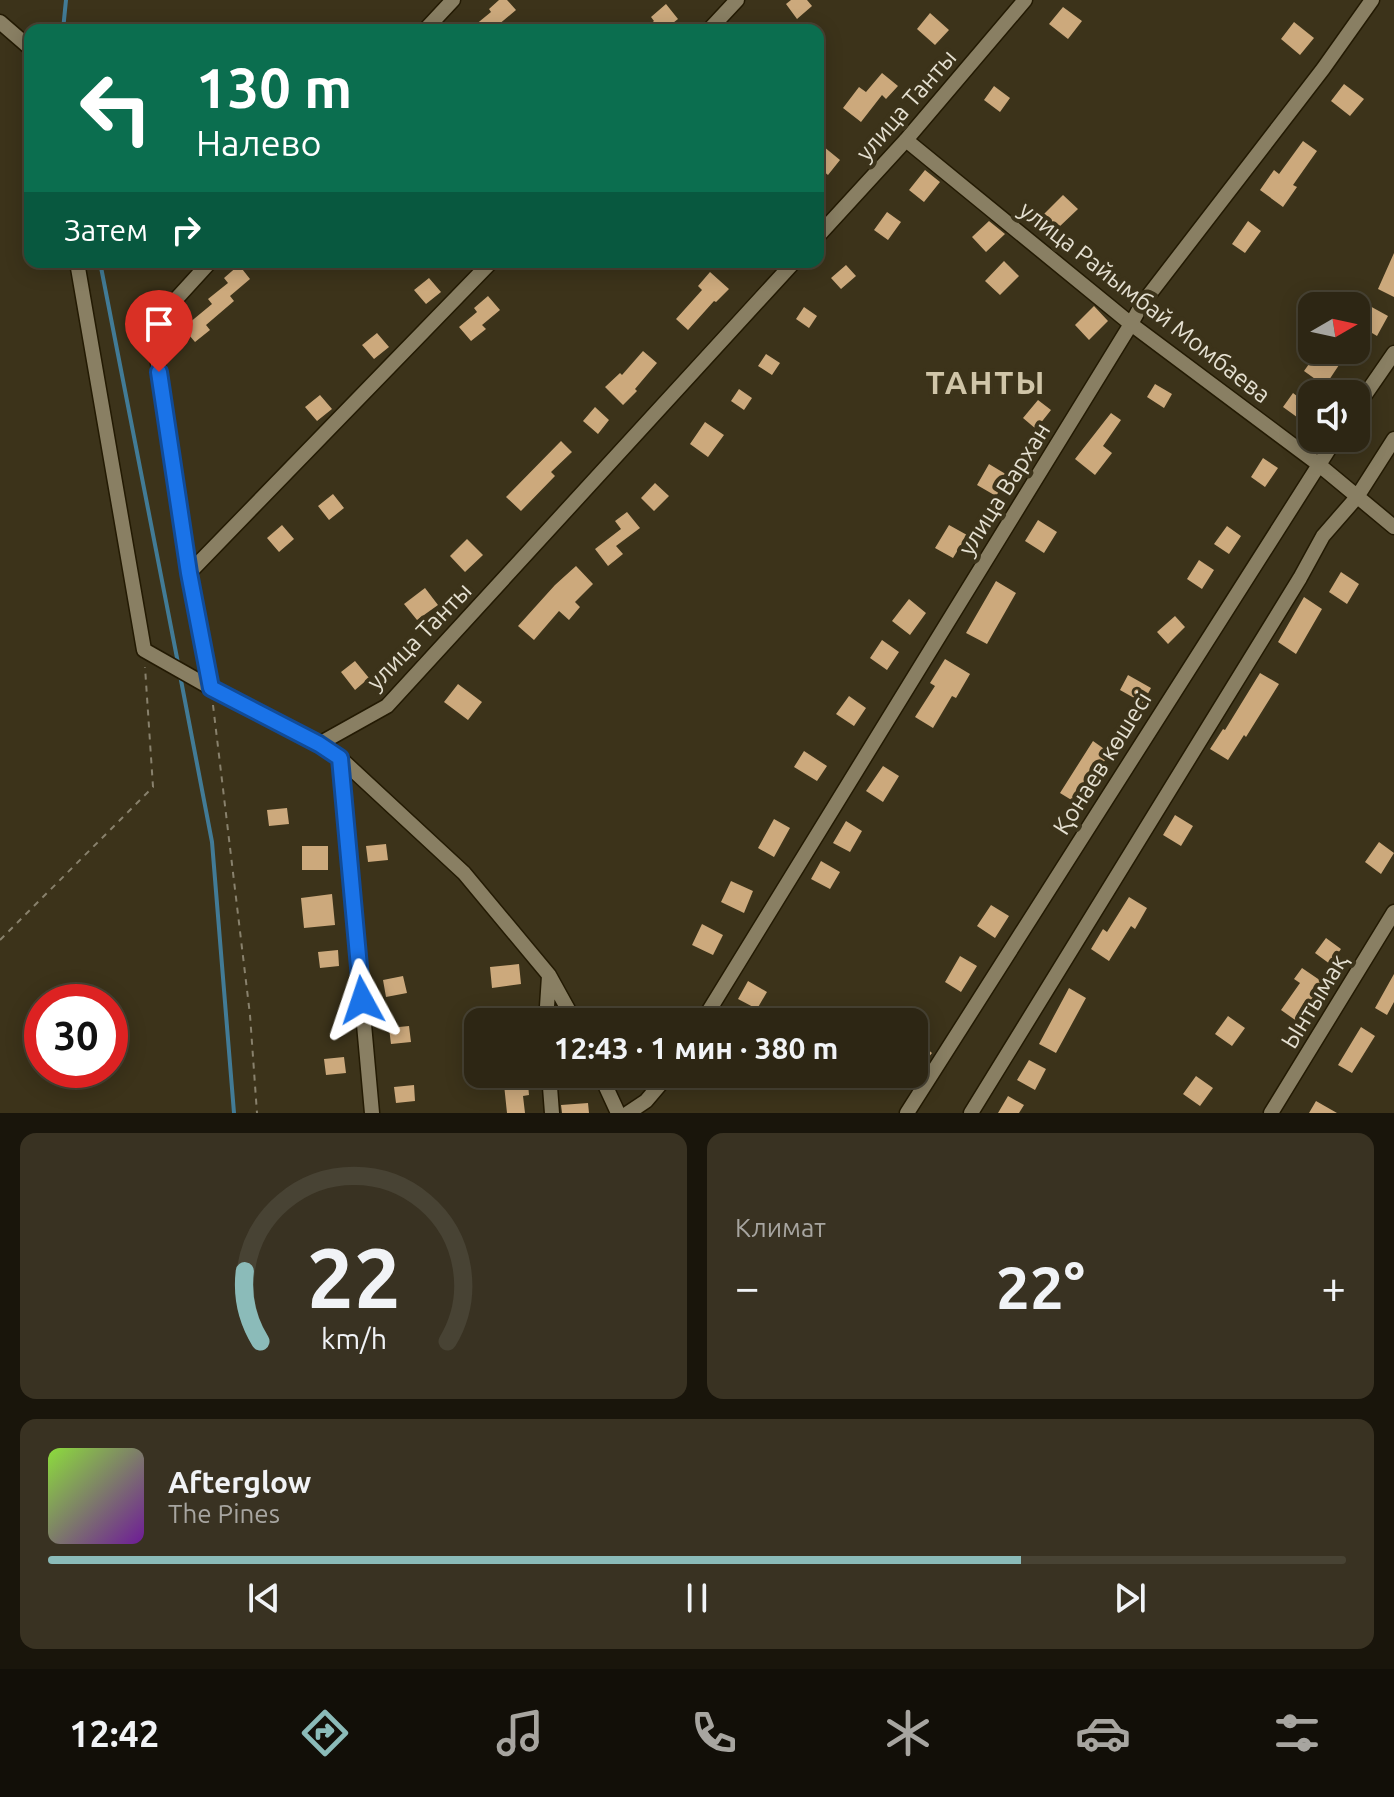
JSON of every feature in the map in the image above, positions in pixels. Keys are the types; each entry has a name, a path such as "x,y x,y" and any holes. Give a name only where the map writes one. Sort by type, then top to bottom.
{"street":[{"path":"431,24 453,0"},
{"path":"715,24 737,0"},
{"name":"улица Танты","path":"824,229 906,140 1025,0"},
{"name":"улица Вархан","path":"711,1008 1142,304 1323,69 1372,0"},
{"path":"0,22 24,43"},
{"name":"улица Райымбай Момбаева","path":"906,140 1131,324 1318,464 1394,527"},
{"path":"78,268 144,650 340,758 464,873 549,975 567,1008"},
{"path":"205,268 157,320 155,343 189,573 211,688"},
{"path":"189,573 485,268"},
{"name":"улица Танты","path":"319,744 387,706 788,268"},
{"path":"1370,388 1394,353"},
{"path":"971,1113 1323,536 1357,497 1394,439"},
{"name":"Қонаев көшесі","path":"907,1113 1326,452"},
{"path":"340,758 372,1113"},
{"name":"Ынтымақ","path":"1271,1113 1394,912"},
{"path":"547,1008 549,975"},
{"path":"550,1088 552,1113"},
{"path":"606,1088 618,1113"},
{"path":"628,1113 646,1101 657,1088"}],"path":[{"path":"0,940 153,787 144,650"},
{"path":"211,688 250,1015 257,1113"}],"building":[{"path":"499,0 507,0 516,10 499,24 476,24 491,12 489,9"},
{"path":"791,0 807,0 812,6 797,19 786,4"},
{"path":"666,4 678,19 672,24 650,24 654,21 651,17"},
{"path":"1063,7 1082,21 1068,39 1049,24"},
{"path":"930,13 949,30 935,45 917,29"},
{"path":"1294,22 1314,38 1300,55 1281,39"},
{"path":"882,73 898,86 886,99 882,95 861,122 843,108 859,87 866,92"},
{"path":"1344,84 1364,99 1350,116 1331,101"},
{"path":"994,86 1010,98 1000,112 984,100"},
{"path":"1303,141 1317,151 1293,185 1297,187 1283,207 1260,190 1274,170 1279,174"},
{"path":"824,147 840,160 828,175 824,172"},
{"path":"925,170 940,182 924,202 909,190"},
{"path":"1063,195 1078,209 1058,228 1044,214"},
{"path":"887,212 901,222 888,240 874,230"},
{"path":"989,221 1005,234 986,252 972,237"},
{"path":"1248,221 1261,231 1245,253 1232,244"},
{"path":"1394,253 1394,297 1378,289"},
{"path":"1004,261 1019,276 1000,295 985,281"},
{"path":"846,265 856,276 841,289 831,278"},
{"path":"236,268 241,268 250,279 230,296 234,301 206,325 210,330 195,342 183,328 212,304 208,299 228,283 224,278"},
{"path":"710,272 729,289 688,330 676,319 702,290 698,286"},
{"path":"429,278 441,292 426,304 414,290"},
{"path":"488,296 500,310 482,325 486,329 471,341 459,327 477,312 474,308"},
{"path":"1094,306 1108,321 1089,340 1075,325"},
{"path":"1370,306 1388,316 1377,336 1370,332"},
{"path":"804,307 817,316 809,328 796,319"},
{"path":"377,333 389,347 374,359 362,345"},
{"path":"643,351 657,363 623,405 605,387 620,373 622,375"},
{"path":"766,354 780,363 772,375 758,366"},
{"path":"1309,364 1340,364 1329,380 1317,380 1304,371"},
{"path":"1155,384 1172,394 1164,408 1147,397"},
{"path":"739,389 752,398 744,410 731,401"},
{"path":"1293,393 1298,397 1298,418 1283,407"},
{"path":"320,395 332,409 317,421 305,407"},
{"path":"1038,400 1051,410 1036,429 1023,418"},
{"path":"595,407 609,420 598,434 583,421"},
{"path":"1111,413 1121,420 1103,446 1112,453 1095,475 1075,459"},
{"path":"705,422 724,435 708,457 690,444"},
{"path":"561,441 572,452 551,472 555,476 521,511 506,497"},
{"path":"1263,458 1278,468 1265,487 1251,477"},
{"path":"989,464 1009,476 996,496 977,485"},
{"path":"655,483 669,496 654,511 641,498"},
{"path":"333,494 344,508 329,520 318,506"},
{"path":"627,512 640,528 616,546 623,554 608,566 595,549 621,529 615,521"},
{"path":"1038,520 1057,532 1044,553 1025,541"},
{"path":"282,525 294,539 279,552 267,538"},
{"path":"949,525 967,535 953,558 935,548"},
{"path":"1227,526 1241,536 1229,554 1214,544"},
{"path":"467,539 483,555 465,572 450,556"},
{"path":"1199,560 1214,570 1202,589 1187,579"},
{"path":"576,566 593,584 575,602 580,607 569,620 559,611 534,640 518,626"},
{"path":"1341,572 1359,584 1347,604 1329,592"},
{"path":"996,581 1016,593 987,644 966,633"},
{"path":"425,588 438,605 417,620 404,604"},
{"path":"1304,597 1322,609 1296,654 1278,642"},
{"path":"909,599 926,613 910,635 892,621"},
{"path":"1175,616 1185,627 1168,644 1157,632"},
{"path":"882,640 899,652 887,670 870,658"},
{"path":"945,659 970,674 956,698 952,696 933,728 915,717 935,686 930,683"},
{"path":"355,661 369,678 355,690 341,672"},
{"path":"1260,673 1279,684 1228,760 1210,749"},
{"path":"1128,675 1151,688 1143,703 1120,690"},
{"path":"458,684 482,702 468,720 444,702"},
{"path":"849,696 866,708 854,726 836,714"},
{"path":"1093,741 1110,753 1078,804 1060,793"},
{"path":"804,751 827,766 817,781 794,767"},
{"path":"883,766 899,776 883,802 866,791"},
{"path":"287,808 289,824 269,826 267,810"},
{"path":"1175,815 1193,826 1181,846 1163,835"},
{"path":"774,819 790,828 774,857 758,848"},
{"path":"846,821 862,831 850,852 833,843"},
{"path":"1379,842 1394,853 1381,874 1365,862"},
{"path":"386,844 388,860 368,862 366,846"},
{"path":"302,846 328,846 328,870 302,870"},
{"path":"821,861 840,872 830,889 811,879"},
{"path":"731,881 753,891 744,913 721,902"},
{"path":"332,894 335,925 304,928 301,898"},
{"path":"1129,897 1147,908 1135,929 1131,926 1109,961 1091,949 1103,929 1107,932"},
{"path":"991,905 1009,916 995,938 977,926"},
{"path":"702,924 723,935 713,955 692,945"},
{"path":"1326,938 1341,949 1330,964 1315,953"},
{"path":"338,950 339,966 320,968 318,952"},
{"path":"960,956 977,966 961,992 945,982"},
{"path":"519,964 521,984 492,988 490,967"},
{"path":"1302,968 1324,983 1298,1022 1281,1010 1300,983 1294,979"},
{"path":"1394,974 1394,1002 1387,1015 1375,1008"},
{"path":"403,976 407,993 386,997 383,980"},
{"path":"748,981 767,992 758,1008 738,999"},
{"path":"1069,988 1086,998 1056,1053 1039,1044"},
{"path":"1228,1016 1245,1028 1232,1046 1215,1034"},
{"path":"409,1026 411,1042 391,1044 389,1028"},
{"path":"1361,1027 1375,1036 1352,1073 1338,1065"},
{"path":"344,1057 346,1073 326,1075 324,1059"},
{"path":"1029,1060 1046,1069 1035,1090 1017,1080"},
{"path":"1196,1076 1213,1088 1200,1106 1183,1094"},
{"path":"414,1085 415,1101 396,1103 394,1087"},
{"path":"504,1088 528,1088 529,1095 523,1096 525,1113 507,1113"},
{"path":"1008,1096 1024,1105 1019,1113 998,1113"},
{"path":"1316,1101 1337,1113 1309,1113"},
{"path":"588,1103 589,1113 562,1113 561,1105"}],"waterway":[{"path":"64,24 66,0"},
{"path":"101,268 178,663"},
{"path":"180,675 212,842 234,1113"}],"district":[{"name":"ТАНТЫ","path":"986,382"}],"route":[{"path":"159,372 189,573 211,688 340,758 362,1000"}]}
